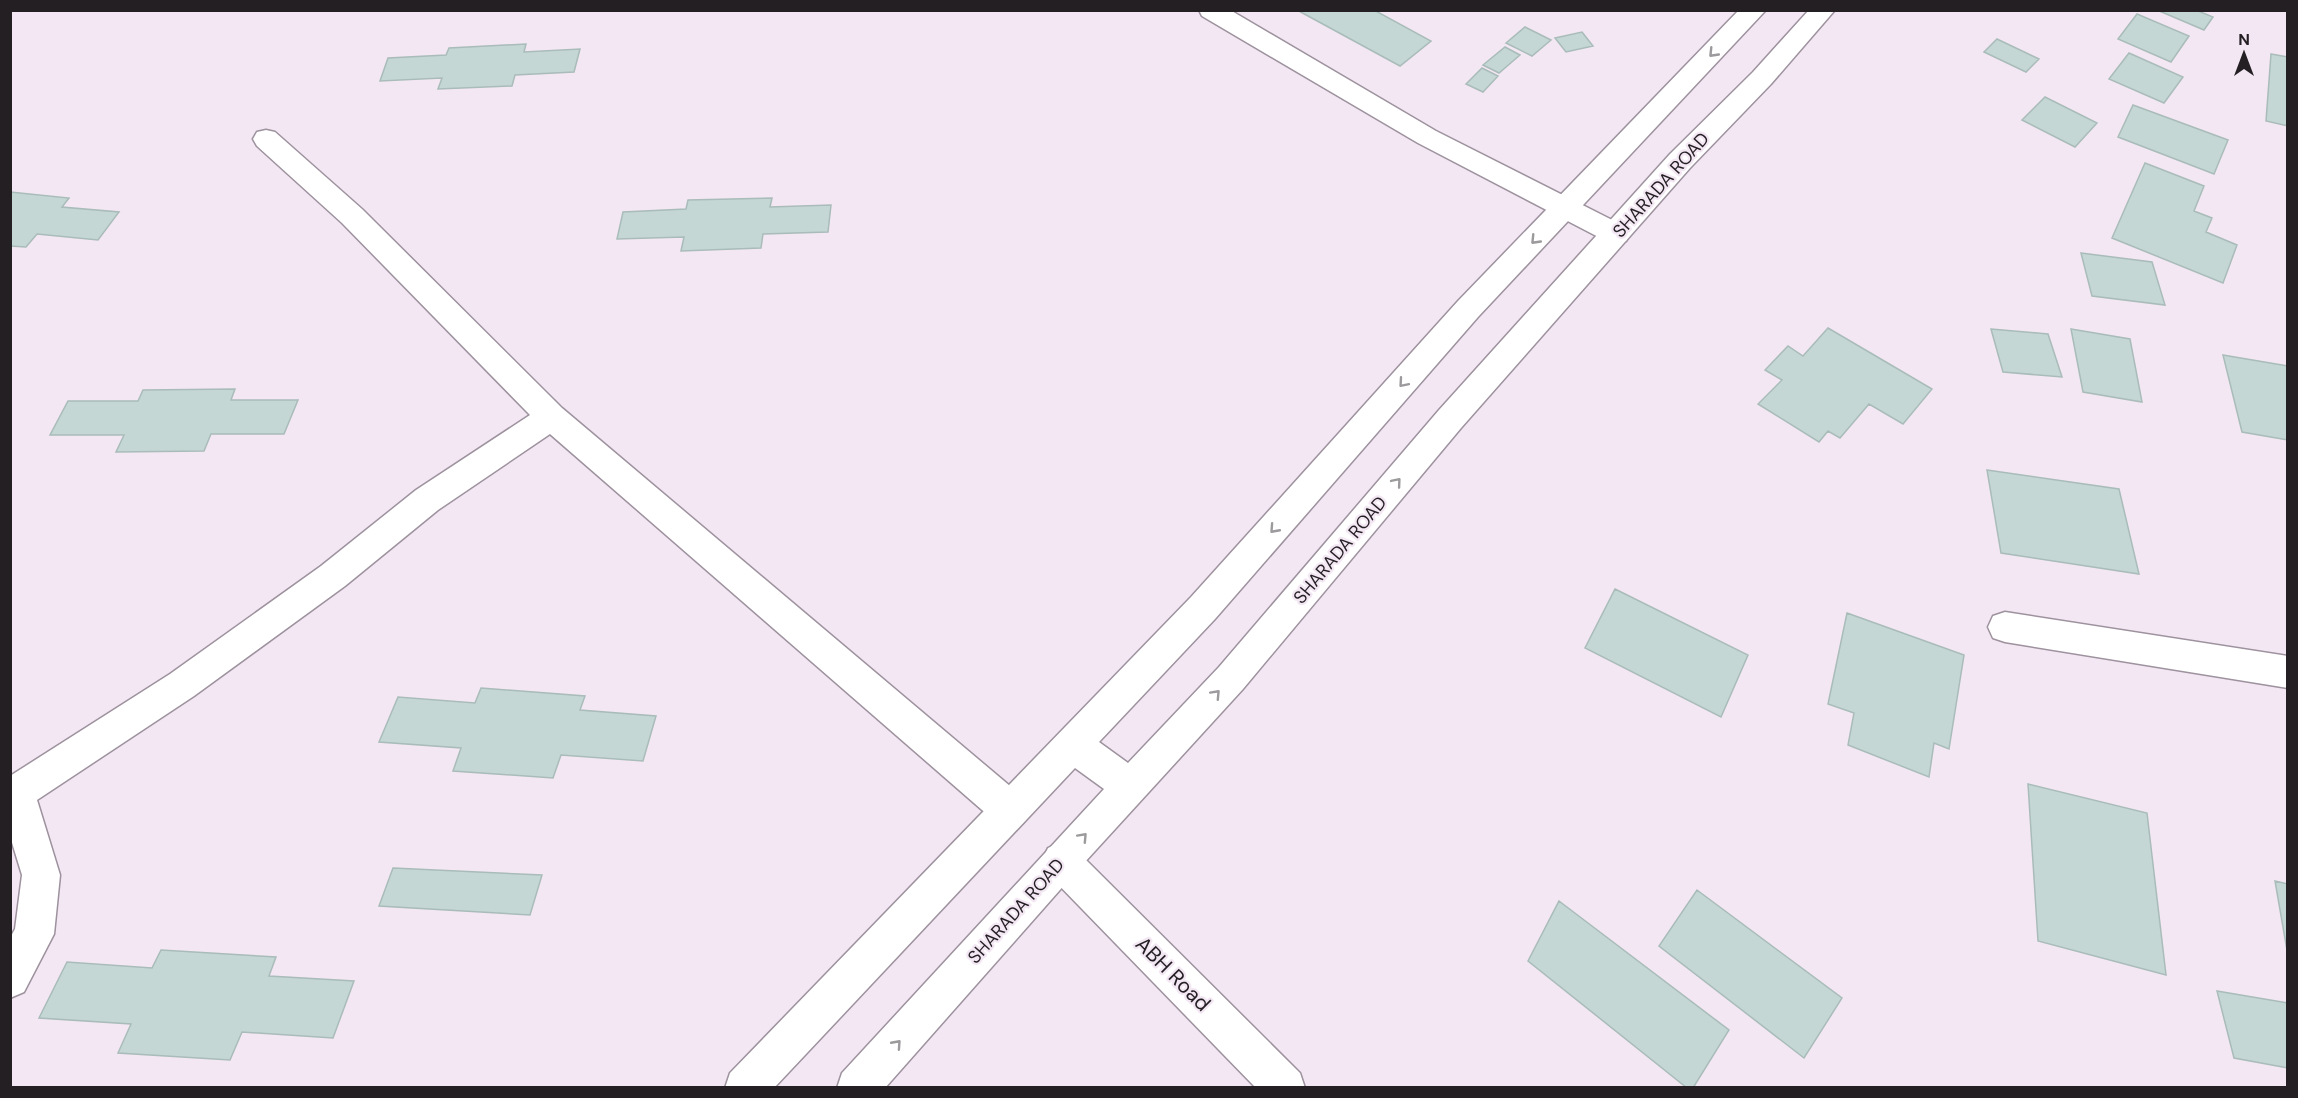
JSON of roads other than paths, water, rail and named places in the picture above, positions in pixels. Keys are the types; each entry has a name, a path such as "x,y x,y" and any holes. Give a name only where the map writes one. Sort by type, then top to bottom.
{"main road":[{"path":"1211,10 1426,137 1616,234"},
{"path":"745,1088 1203,608 1468,309 1754,10"},
{"name":"SHARADA ROAD","path":"857,1088 1061,861 1231,678 1450,419 1680,161 1762,78 1823,10"},
{"path":"266,139 352,216 551,417 1010,810"},
{"path":"10,978 34,934 40,875 13,794 182,685 333,576 427,500 551,417"},
{"path":"2006,627 2288,672"},
{"path":"1073,745 1130,786"},
{"name":"ABH Road","path":"1061,861 1285,1088"}]}
